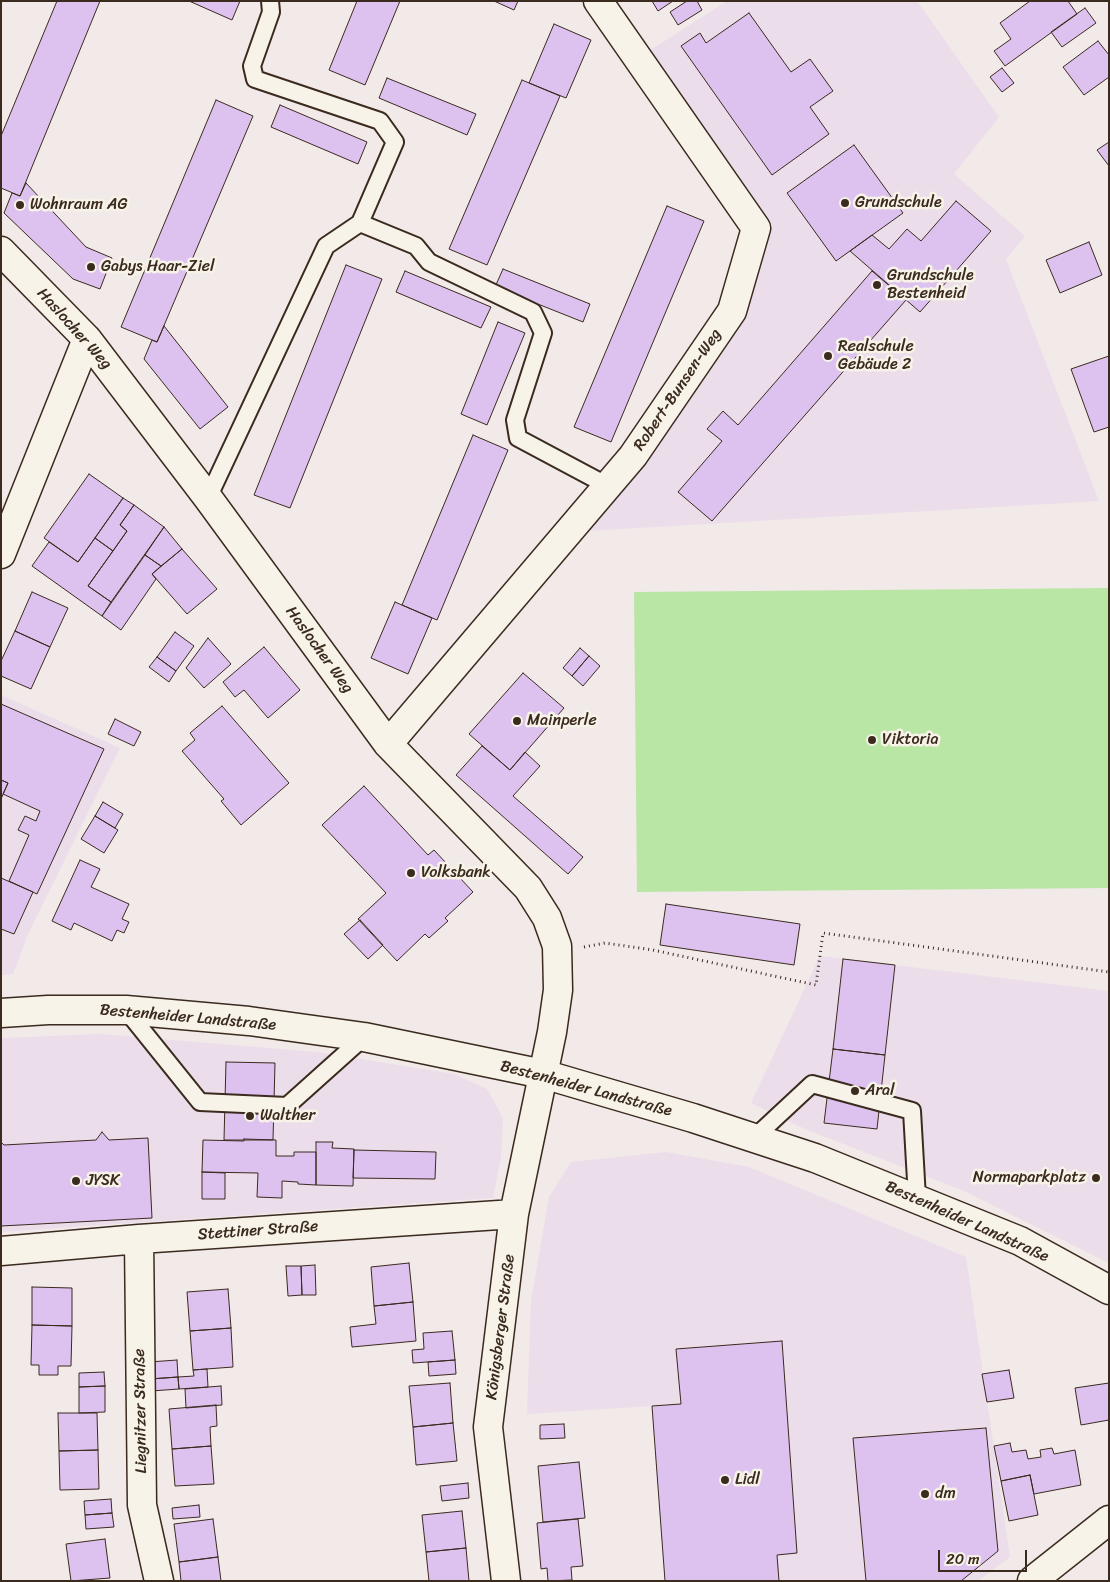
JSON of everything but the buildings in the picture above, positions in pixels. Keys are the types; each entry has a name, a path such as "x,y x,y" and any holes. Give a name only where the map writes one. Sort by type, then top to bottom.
{"street":[{"name":"Robert-Bunsen-Weg","path":"388,744 633,456 732,311 756,228 598,1"},
{"name":"Haslocher Weg","path":"1,251 87,339 208,498 388,744 528,888 547,918 557,953 558,990 543,1074"},
{"path":"1,554 87,339"},
{"name":"Bestenheider Landstraße","path":"1,1013 48,1010 126,1010 249,1021 364,1037 543,1074 693,1118 815,1158 1020,1241 1109,1290"},
{"name":"Königsberger Straße","path":"506,1581 488,1427 514,1214 543,1074"},
{"name":"Stettiner Straße","path":"1,1251 139,1238 514,1214"},
{"name":"Liegnitzer Straße","path":"139,1238 142,1505 159,1581"},
{"path":"1032,1581 1109,1520"}],"lane":[{"path":"208,498 326,246 360,222 395,142 380,121 255,79 252,66 272,12 270,1"},
{"path":"360,222 416,246 429,262 533,312 543,333 515,420 518,438 608,486"},
{"path":"126,1010 200,1102 287,1106 364,1037"},
{"path":"754,1138 812,1084 912,1112 917,1198"}],"path":[{"path":"557,953 605,943 653,950 816,985 823,933 1109,972"}],"shaded area":[{"name":"Grundschule Bestenheid","path":"727,1 917,1 999,117 954,174 1025,236 1006,259 1099,501 569,532 732,311 756,229 638,58"},
{"path":"1,695 120,748 28,934 13,974 1,975"},
{"path":"820,956 1109,991 1109,1263 964,1191 805,1129 751,1103"},
{"path":"101,1034 317,1052 454,1074 487,1089 503,1118 501,1157 493,1198 1,1232 1,1038"},
{"path":"666,1152 749,1167 966,1257 1010,1557 978,1581 665,1581 652,1406 527,1414 531,1301 549,1197 571,1162"}],"green space":[{"name":"Viktoria","path":"1109,588 1109,888 637,892 634,592"}],"place":[{"name":"Grundschule","path":"845,203"},
{"name":"Wohnraum AG","path":"20,205"},
{"name":"Gabys Haar-Ziel","path":"91,267"},
{"name":"Grundschule Bestenheid","path":"877,285"},
{"name":"Realschule Gebäude 2","path":"828,356"},
{"name":"Mainperle","path":"517,721"},
{"name":"Viktoria","path":"872,740"},
{"name":"Volksbank","path":"411,873"},
{"name":"Aral","path":"855,1091"},
{"name":"Walther","path":"250,1116"},
{"name":"Normaparkplatz","path":"1096,1178"},
{"name":"JYSK","path":"76,1181"},
{"name":"Lidl","path":"725,1480"},
{"name":"dm","path":"925,1494"}]}
